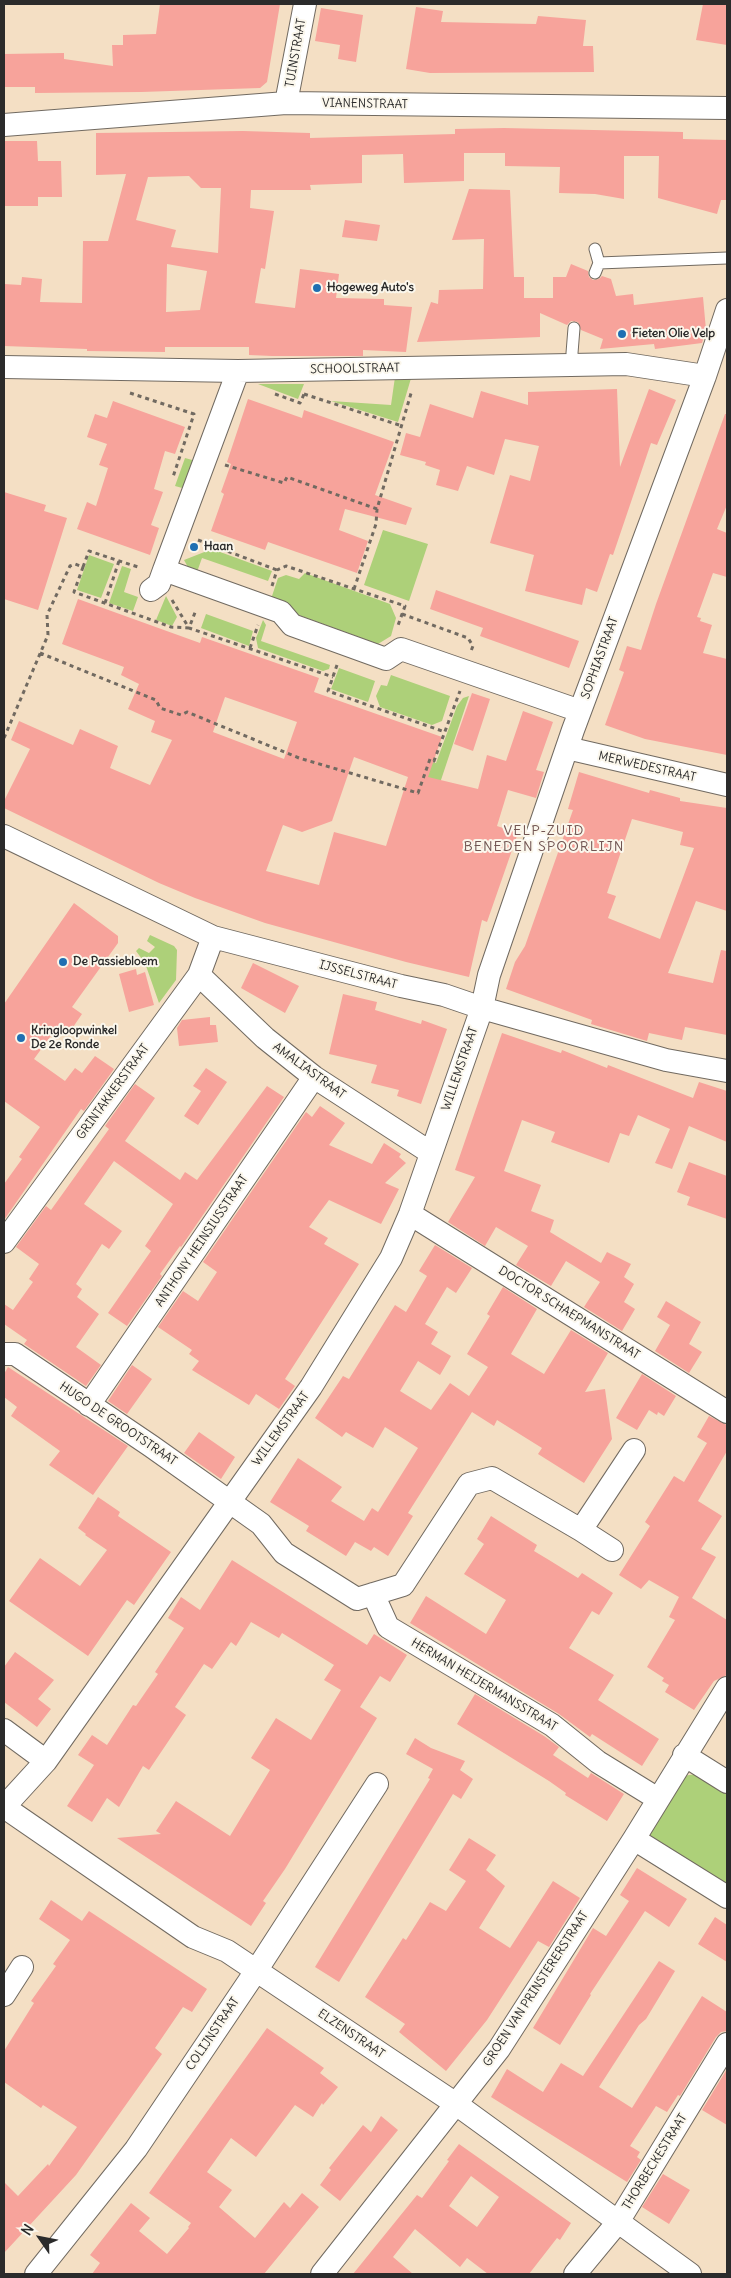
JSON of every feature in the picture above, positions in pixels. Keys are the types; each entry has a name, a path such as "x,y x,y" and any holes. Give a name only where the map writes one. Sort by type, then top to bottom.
{"street":[{"name":"TUINSTRAAT","path":"286,103 305,4"},
{"name":"VIANENSTRAAT","path":"4,125 286,103 727,108"},
{"name":"SOPHIASTRAAT","path":"482,1008 489,975 580,711 705,376 721,350 727,310"},
{"name":"SCHOOLSTRAAT","path":"4,367 238,371 626,364 705,376"},
{"path":"238,371 179,533 159,580 280,612 292,625 386,659 401,648 580,711"},
{"name":"MERWEDESTRAAT","path":"567,748 727,785"},
{"name":"IJSSELSTRAAT","path":"4,836 213,937 401,986 444,994 482,1008 666,1060 727,1071"},
{"name":"GRINTAKKERSTRAAT","path":"4,1242 199,975 213,937"},
{"name":"AMALIASTRAAT","path":"199,975 264,1038 314,1077 431,1153"},
{"name":"WILLEMSTRAAT","path":"4,1807 46,1761 311,1387 391,1258 410,1214 482,1008"},
{"name":"ANTHONY HEINSIUSSTRAAT","path":"89,1405 314,1077"},
{"name":"DOCTOR SCHAEPMANSTRAAT","path":"410,1214 727,1412"},
{"name":"HUGO DE GROOTSTRAAT","path":"4,1354 15,1354 151,1446 261,1524 284,1553 357,1599 403,1585 469,1484 492,1478 582,1530 612,1550"},
{"path":"582,1530 634,1450"},
{"name":"HERMAN HEIJERMANSSTRAAT","path":"373,1594 388,1627 552,1725 598,1762 658,1799"},
{"name":"GROEN VAN PRINSTERERSTRAAT","path":"322,2274 499,2049 634,1839 727,1688"},
{"path":"4,1730 46,1761"},
{"path":"684,1755 727,1782"},
{"name":"COLIJNSTRAAT","path":"36,2274 136,2149 256,1971 377,1784"},
{"name":"ELZENSTRAAT","path":"4,1807 193,1937 227,1952 456,2104 690,2274"},
{"path":"634,1839 727,1897"},
{"path":"4,1995 22,1967"},
{"name":"THORBECKESTRAAT","path":"575,2274 618,2222 727,2044"}],"lane":[{"path":"595,248 597,268 727,258"},
{"path":"573,366 574,328"}],"path":[{"path":"354,589 376,524 377,509 419,368"},
{"path":"128,392 194,414 172,480"},
{"path":"304,394 402,426"},
{"path":"219,463 284,483 287,477 377,509"},
{"path":"179,533 277,570 286,566 405,606 386,659"},
{"path":"189,628 167,589 159,580 119,561 89,552 74,592 170,626 189,628 333,677"},
{"path":"105,603 119,561"},
{"path":"4,738 48,635 48,615 70,566 75,564 83,567"},
{"path":"271,588 277,570"},
{"path":"189,628 196,610"},
{"path":"40,653 156,700 160,708 181,715 187,712 299,758 418,794 430,759 434,761 464,682 465,671 473,646 471,640 402,614"},
{"path":"250,648 261,617"},
{"path":"344,644 328,692 445,732"}],"green space":[{"path":"412,375 398,422 331,401 391,405 395,377"},
{"path":"258,384 304,384 298,399"},
{"path":"185,458 196,461 186,489 175,486"},
{"path":"383,530 428,544 409,601 364,585"},
{"path":"212,549 272,571 268,581 202,558 197,572 189,569 184,560"},
{"path":"89,555 114,564 101,598 77,590"},
{"path":"122,566 131,569 124,592 138,597 133,611 109,603"},
{"path":"305,573 390,604 396,618 391,636 378,644 293,613 271,599 278,578 286,575 299,579"},
{"path":"166,596 177,617 172,626 156,620"},
{"path":"206,614 253,631 249,646 201,628"},
{"path":"263,620 266,625 261,641 330,665 329,669 323,671 258,648 256,638"},
{"path":"339,668 375,681 368,702 331,689"},
{"path":"391,675 450,696 442,721 432,725 380,707 376,696 381,685 387,686"},
{"path":"469,696 435,798 420,794 431,762 436,763 457,706 463,698"},
{"path":"150,935 174,946 177,950 176,980 159,1003 145,963 136,951 139,948 149,953 155,947 147,941"},
{"path":"697,1774 727,1792 727,1888 645,1839 682,1776"}],"building":[{"path":"160,4 280,4 267,82 260,88 141,92 35,93 35,87 4,87 4,54 64,53 64,59 113,66 112,45 123,45 123,35 156,34"},
{"path":"703,4 727,4 727,45 696,40"},
{"path":"416,7 443,11 441,22 536,24 538,16 586,20 583,46 593,46 594,72 430,73 406,69"},
{"path":"321,8 363,15 356,62 338,59 340,45 315,41"},
{"path":"504,128 683,132 683,139 727,140 727,200 721,200 717,214 658,198 659,156 624,156 624,199 595,194 559,193 560,167 505,166 505,153 464,153 464,181 404,183 403,154 362,155 362,183 310,185 311,190 251,190 250,208 274,211 265,269 261,268 255,303 295,308 300,269 339,274 336,298 384,299 384,305 412,307 406,352 363,350 363,356 272,356 249,355 249,347 165,347 165,352 87,351 87,349 4,346 4,284 21,285 22,277 42,279 40,302 82,303 83,241 108,241 126,174 96,175 96,133 243,131 310,133 310,138 455,134 455,129","holes":["189,176 201,188 221,188 218,253 171,247 176,230 136,220 148,177","167,264 207,271 200,310 166,312"]},
{"path":"4,141 37,141 38,161 61,161 62,197 38,197 38,206 5,206"},
{"path":"469,189 510,190 514,277 524,277 524,298 553,298 553,277 566,277 571,264 588,271 589,277 593,280 599,279 602,276 611,279 616,296 633,294 634,305 703,297 706,330 702,343 655,349 654,344 600,349 603,339 581,330 578,322 571,321 567,325 540,313 540,337 417,342 431,302 438,304 439,290 483,289 484,239 452,240"},
{"path":"345,220 380,225 377,241 342,237"},
{"path":"617,389 620,467 649,389 676,400 657,445 651,443 613,555 610,554 597,592 586,588 582,605 525,591 534,555 490,543 510,475 530,481 539,446 505,439 494,475 467,466 458,491 436,485 440,470 425,465 426,462 400,455 406,433 420,437 430,404 473,418 481,391 528,405 528,392"},
{"path":"248,399 302,418 304,410 394,442 375,495 412,508 406,525 345,509 339,530 368,541 357,573 268,542 265,550 211,531 224,494 221,492 231,464 227,462"},
{"path":"113,401 185,427 175,454 165,451 154,489 163,492 151,525 159,528 150,555 77,529 87,502 96,506 108,468 99,465 107,444 87,437 95,414 107,418"},
{"path":"725,414 727,414 727,505 717,529 727,533 727,577 713,573 697,617 701,618 700,621 712,625 703,653 727,659 727,755 645,739 605,725 624,672 619,670 627,646 641,650"},
{"path":"4,492 46,505 44,511 67,518 38,610 4,599"},
{"path":"436,590 579,641 569,668 480,636 483,628 430,609"},
{"path":"78,599 200,643 202,637 319,678 314,692 442,737 428,777 478,789 487,755 506,761 523,711 553,722 536,770 544,772 536,798 508,790 497,826 518,833 487,922 482,920 469,977 406,962 265,923 195,898 159,883 4,808 4,801 30,749 11,740 19,721 73,745 80,729 118,746 110,768 150,785 172,740 151,732 155,721 128,709 139,684 121,675 124,667 62,644","holes":["225,697 297,722 284,759 213,732","354,757 408,777 386,846 334,832 319,885 266,871 283,825 302,832 332,821"]},
{"path":"472,693 490,699 473,751 454,744"},
{"path":"579,772 649,793 650,790 680,798 680,801 727,808 727,911 696,901 668,973 713,983 721,950 727,951 727,1035 685,1027 682,1040 649,1033 647,1041 591,1024 592,1020 506,989 515,962 525,946 573,810 568,809","holes":["632,819 683,832 680,845 694,848 660,939 608,918 616,896 607,893"]},
{"path":"74,903 118,936 118,943 72,1007 82,1014 69,1033 58,1026 34,1059 65,1081 75,1068 82,1073 95,1056 114,1069 84,1111 81,1109 4,1220 4,1184 22,1159 19,1157 40,1127 4,1101 4,1004"},
{"path":"253,963 299,986 285,1013 241,988"},
{"path":"136,969 137,975 145,972 154,1005 129,1012 119,974"},
{"path":"343,994 377,1002 375,1010 421,1024 422,1020 447,1029 421,1104 397,1096 399,1090 371,1083 377,1065 329,1054"},
{"path":"210,1017 210,1025 216,1025 218,1042 179,1046 177,1028 182,1020"},
{"path":"502,1033 561,1053 562,1050 607,1068 608,1065 693,1098 699,1082 727,1091 727,1142 689,1126 672,1169 655,1163 670,1129 638,1115 629,1136 620,1133 609,1163 551,1142 555,1132 522,1120 504,1171 541,1185 531,1211 554,1220 550,1232 601,1263 607,1252 631,1264 624,1277 634,1284 624,1302 635,1309 622,1331 584,1307 600,1282 566,1261 551,1286 516,1265 528,1246 496,1227 485,1246 448,1222 475,1177 455,1170"},
{"path":"206,1068 227,1082 198,1125 184,1116 201,1091 193,1086"},
{"path":"135,1084 155,1098 125,1141 180,1180 185,1172 197,1180 267,1086 284,1097 181,1247 160,1274 162,1276 127,1326 108,1313 151,1251 145,1246 173,1204 114,1161 84,1204 122,1231 109,1249 102,1244 76,1284 82,1289 77,1297 99,1314 76,1347 101,1365 86,1386 24,1344 27,1340 4,1324 4,1304 13,1310 33,1282 29,1279 39,1264 16,1247 46,1206 51,1210 109,1129 105,1126"},
{"path":"320,1106 345,1123 329,1145 372,1164 384,1143 401,1154 399,1157 406,1163 385,1183 399,1189 381,1224 329,1200 309,1227 328,1238 324,1244 359,1264 285,1379 295,1386 279,1409 256,1394 249,1405 192,1370 199,1361 189,1354 192,1350 158,1327 183,1291 198,1301 217,1272 203,1262 306,1112 312,1117"},
{"path":"689,1162 727,1176 727,1219 687,1205 690,1197 677,1192"},
{"path":"435,1245 472,1268 456,1293 447,1287 425,1324 438,1332 431,1344 451,1356 440,1375 418,1361 400,1391 431,1410 450,1383 469,1396 488,1367 467,1354 490,1316 487,1314 503,1287 537,1309 511,1354 544,1374 571,1330 608,1353 585,1392 605,1389 612,1439 584,1483 538,1454 542,1448 497,1420 494,1426 472,1412 408,1513 413,1516 388,1556 374,1547 371,1551 355,1542 346,1556 306,1531 309,1526 270,1502 298,1458 342,1487 331,1501 364,1521 372,1508 378,1512 418,1448 385,1427 373,1448 346,1432 342,1437 315,1418 343,1376 349,1379 395,1305 406,1312 427,1276 419,1271"},
{"path":"666,1301 701,1322 689,1344 702,1352 689,1373 655,1351 670,1325 657,1317"},
{"path":"132,1365 152,1379 127,1414 108,1401"},
{"path":"8,1367 128,1446 93,1495 49,1465 60,1451 11,1416 17,1407 4,1397 4,1374"},
{"path":"642,1374 676,1396 664,1416 658,1412 657,1415 649,1410 637,1430 616,1418"},
{"path":"709,1416 727,1425 727,1451 698,1501 722,1516 701,1549 716,1557 692,1598 727,1620 727,1675 714,1681 694,1710 665,1692 669,1685 662,1681 664,1678 647,1667 675,1620 669,1617 679,1597 649,1580 641,1589 619,1575 650,1526 645,1522 674,1476 684,1482 707,1443 697,1437"},
{"path":"199,1432 235,1457 221,1479 184,1453"},
{"path":"98,1497 120,1512 118,1516 171,1552 134,1605 127,1600 88,1656 9,1601 40,1558 80,1586 107,1550 78,1528"},
{"path":"491,1516 537,1545 534,1551 578,1578 582,1573 613,1593 599,1615 592,1611 569,1648 614,1675 598,1700 659,1739 642,1766 592,1734 590,1737 559,1714 410,1623 426,1596 486,1634 506,1600 464,1574 484,1544 477,1539"},
{"path":"232,1560 367,1645 374,1634 407,1655 390,1682 380,1676 360,1707 377,1718 285,1869 263,1901 266,1903 251,1926 117,1838 161,1834 156,1831 176,1801 230,1836 270,1770 251,1758 276,1718 311,1740 341,1690 324,1680 334,1665 282,1633 279,1638 251,1622 236,1646 231,1642 212,1669 204,1664 175,1707 186,1715 149,1770 143,1766 119,1807 107,1798 92,1822 67,1806 94,1765 78,1755 92,1735 107,1745 133,1705 136,1706 158,1674 155,1672 184,1628 168,1618 181,1597 200,1610"},
{"path":"15,1652 54,1680 38,1699 51,1709 37,1727 4,1702 4,1667"},
{"path":"475,1694 559,1747 553,1755 588,1778 591,1773 624,1794 607,1821 565,1795 566,1793 549,1781 457,1724"},
{"path":"415,1738 431,1748 465,1761 460,1770 473,1779 461,1799 453,1794 339,1982 315,1967 430,1779 428,1778 433,1769 406,1754"},
{"path":"469,1838 496,1855 486,1870 505,1886 479,1928 510,1948 553,1881 580,1898 549,1947 538,1941 487,2020 446,2071 399,2032 405,2024 365,1997 403,1938 406,1940 430,1902 446,1911 466,1881 449,1870"},
{"path":"637,1868 687,1899 669,1927 645,1911 590,1994 560,2045 533,2028 593,1928 606,1936 629,1901 620,1895"},
{"path":"51,1900 82,1921 89,1911 207,1989 192,2012 183,2007 155,2048 162,2054 76,2175 4,2253 4,2182 18,2196 48,2164 49,2166 77,2127 43,2105 41,2108 4,2082 4,2051 34,2003 31,2001 56,1966 53,1964 70,1940 39,1919"},
{"path":"715,1917 727,1925 727,1962 698,1944"},
{"path":"659,1961 675,1971 646,2019 639,2025 599,2087 632,2108 702,1996 727,2012 727,2031 721,2032 716,2037 680,2096 678,2095 667,2112 656,2106 630,2146 640,2152 637,2157 641,2160 627,2182 491,2097 507,2069 543,2092 561,2063 583,2076"},
{"path":"267,2028 324,2068 320,2073 338,2087 323,2105 322,2103 313,2117 295,2105 256,2157 231,2138 207,2172 232,2190 219,2207 255,2238 284,2202 290,2208 302,2193 319,2207 264,2274 92,2274 100,2263 90,2255 131,2203 150,2218 139,2231 167,2254 189,2228 191,2223 149,2193"},
{"path":"727,2069 727,2125 702,2110"},
{"path":"381,2116 398,2130 340,2201 320,2185 331,2170 329,2168 363,2125 371,2132"},
{"path":"459,2144 571,2223 560,2240 557,2238 529,2274 488,2274 467,2258 460,2267 415,2229 393,2257 413,2274 353,2274 417,2195 422,2198 449,2161 447,2160","holes":["471,2176 499,2197 477,2227 449,2206"]},
{"path":"663,2174 690,2190 669,2224 642,2207"}],"place":[{"name":"Hogeweg Auto's","path":"317,288"},
{"name":"Fieten Olie Velp","path":"622,334"},
{"name":"Haan","path":"194,547"},
{"name":"De Passiebloem","path":"63,962"},
{"name":"Kringloopwinkel De 2e Ronde","path":"21,1038"}],"district":[{"name":"VELP-ZUID BENEDEN SPOORLIJN","path":"544,840"}]}
